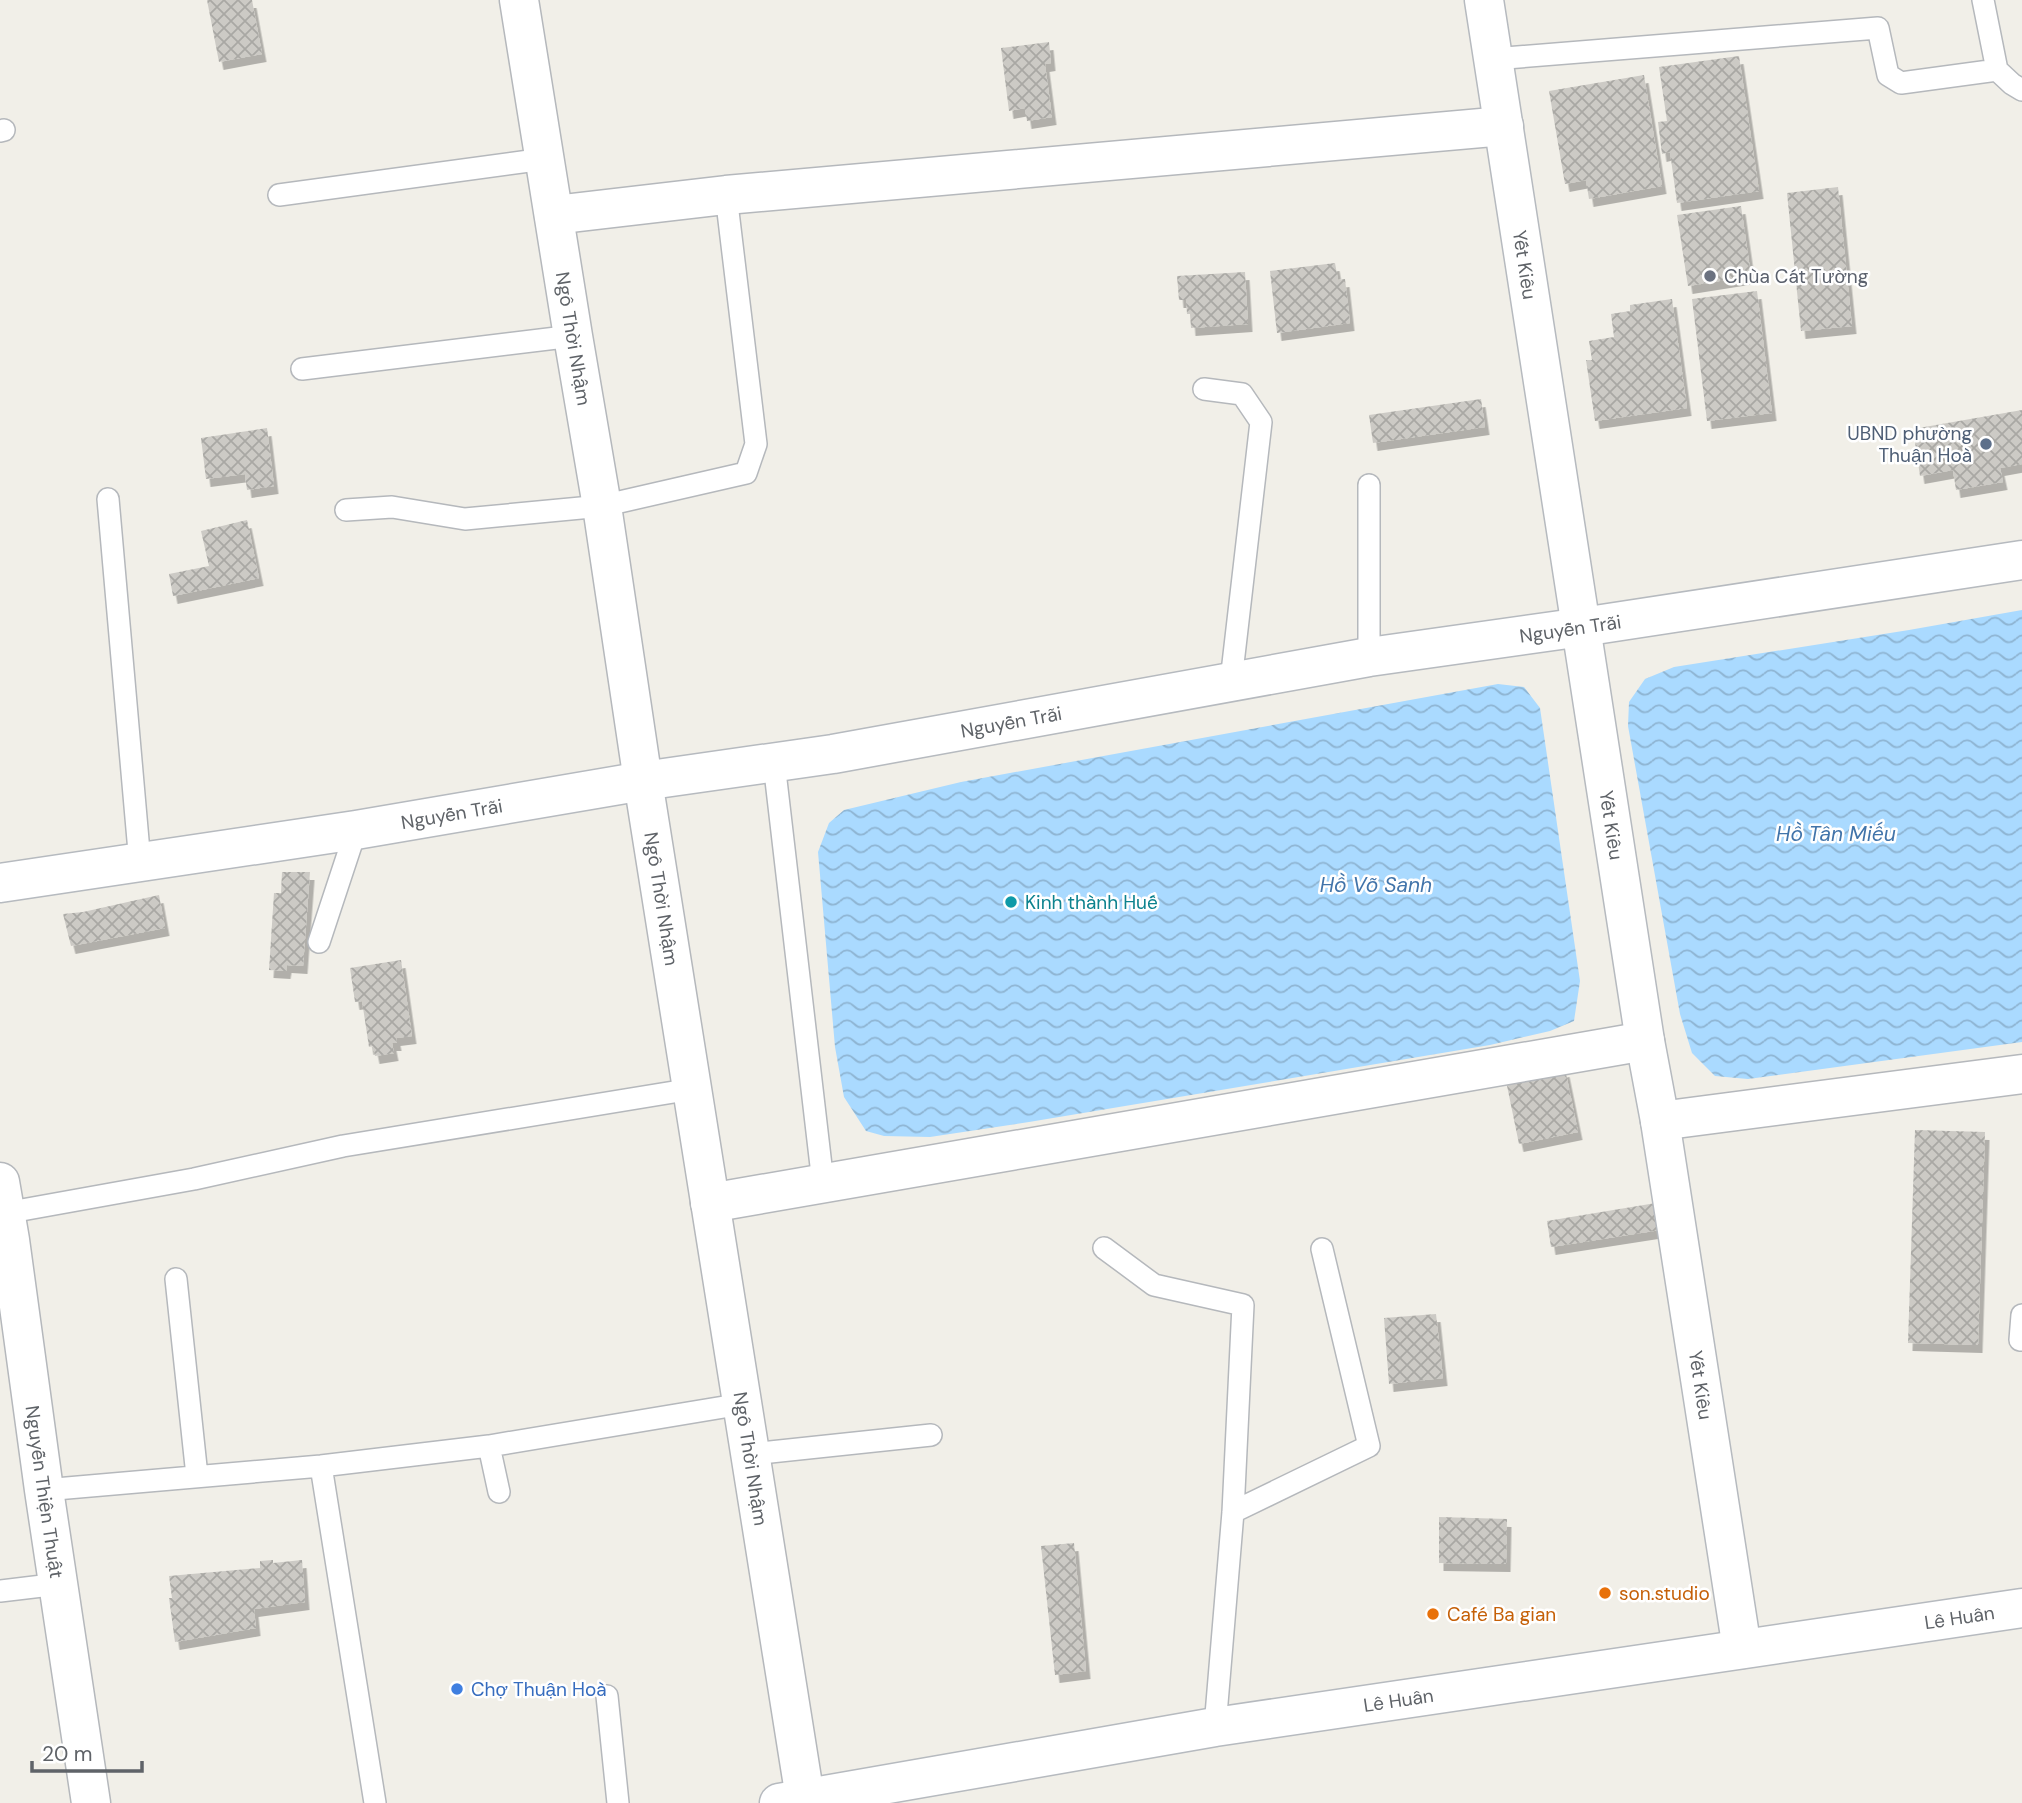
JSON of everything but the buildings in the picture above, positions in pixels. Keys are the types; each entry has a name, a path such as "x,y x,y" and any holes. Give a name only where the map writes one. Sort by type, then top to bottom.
{"street":[{"name":"Ngô Thời Nhậm","path":"519,0 602,506 643,781 751,1454 792,1801"},
{"name":"Yết Kiêu","path":"1484,0 1742,1649"},
{"path":"554,215 726,195 1504,126"},
{"name":"Nguyễn Trãi","path":"0,883 356,830 643,781 859,749 1369,657 1582,628 2022,560"},
{"path":"710,1202 1645,1041"},
{"path":"1660,1121 2022,1074"},
{"name":"Nguyễn Thiện Thuật","path":"4,1219 91,1803"},
{"name":"Lê Huân","path":"792,1801 1215,1727 2022,1608"}],"lane":[{"path":"1983,0 1997,70 2022,90"},
{"path":"1493,59 1878,28 1888,75 1901,83 1997,70"},
{"path":"279,195 544,159"},
{"path":"346,510 392,507 465,519 602,506 746,473 756,444 726,195"},
{"path":"302,369 573,337"},
{"path":"1204,389 1242,394 1261,422 1231,681"},
{"path":"1369,485 1369,657"},
{"path":"108,499 140,863"},
{"path":"774,762 823,1183"},
{"path":"319,942 356,830"},
{"path":"4,1219 343,1146 692,1089"},
{"path":"1104,1248 1154,1285 1243,1305 1233,1512 1215,1727"},
{"path":"1233,1512 1369,1446 1322,1249"},
{"path":"176,1279 197,1476"},
{"path":"2022,1315 2022,1340"},
{"path":"44,1490 321,1466 489,1446 742,1404"},
{"path":"751,1454 931,1435"},
{"path":"489,1446 499,1492"},
{"path":"321,1466 374,1803"},
{"path":"0,1591 59,1584"},
{"path":"607,1696 618,1803"}],"water":[{"name":"Hồ Tân Miếu","path":"2022,610 2022,1042 1748,1079 1715,1076 1692,1053 1680,1014 1628,726 1629,702 1645,679 1674,667"},
{"name":"Hồ Võ Sanh","path":"1498,684 1524,687 1540,708 1580,981 1574,1021 1550,1031 1490,1045 1029,1122 930,1137 884,1136 866,1131 844,1097 835,1047 818,852 829,823 844,810 961,782"}],"place":[{"name":"Chùa Cát Tường","path":"1710,276"},
{"name":"UBND phường Thuận Hoà","path":"1986,444"},
{"name":"Kinh thành Huế","path":"1011,902"},
{"name":"son.studio","path":"1605,1593"},
{"name":"Café Ba gian","path":"1433,1614"},
{"name":"Chợ Thuận Hoà","path":"457,1689"}]}
